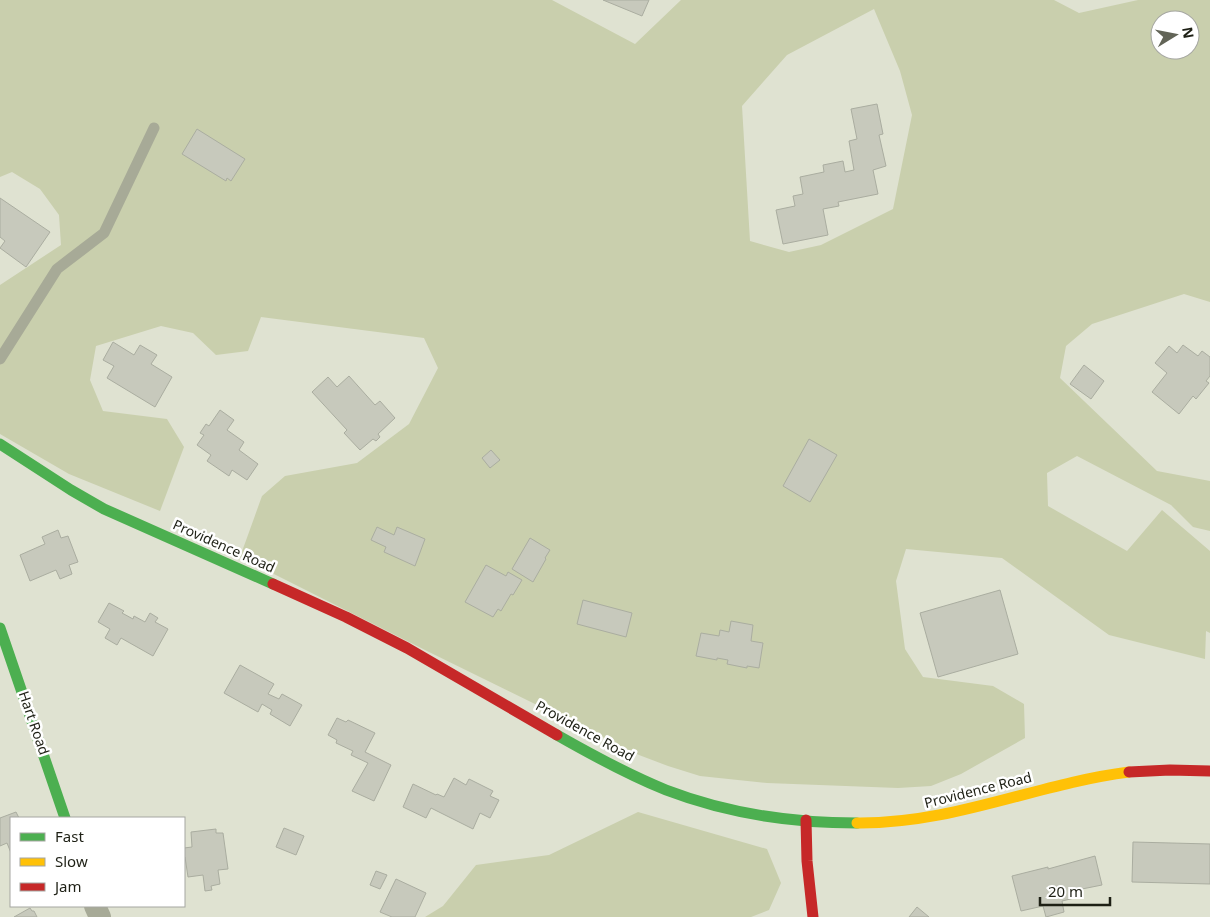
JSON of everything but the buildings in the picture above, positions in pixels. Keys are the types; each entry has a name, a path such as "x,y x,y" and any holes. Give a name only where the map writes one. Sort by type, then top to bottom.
{"street":[{"name":"Providence Road","path":"0,444 104,509 380,633 437,663 568,741 650,783 677,794 746,811 806,820 865,823 903,822 965,811 1074,781 1104,776 1156,770 1210,771"},
{"name":"Hart Road","path":"0,628 34,721 65,817"},
{"path":"806,820 807,860 813,917"}],"lane":[{"path":"0,359 57,269 104,234 154,128"}],"green space":[{"path":"0,0 552,0 635,44 681,0 1054,0 1079,13 1138,0 1210,0 1210,302 1184,294 1092,324 1066,346 1060,378 1157,471 1210,481 1210,531 1193,527 1171,505 1077,456 1047,473 1048,506 1127,551 1162,510 1210,551 1210,633 1206,631 1205,659 1109,635 1002,558 906,549 896,581 905,649 923,677 993,686 1024,704 1025,738 961,774 931,786 898,788 767,783 700,776 639,755 240,557 262,496 285,476 357,463 409,424 438,368 424,338 261,317 248,351 216,355 193,333 161,326 96,346 90,380 103,411 167,419 184,447 160,511 69,474 0,434 0,285 61,245 59,215 40,189 12,172 0,177","holes":["874,9 900,71 912,115 893,209 821,245 789,252 750,241 742,106 787,55"]},
{"path":"638,812 767,849 781,883 769,910 751,917 425,917 443,906 476,865 549,855"}],"traffic: fast":[{"path":"0,444 104,509 273,584"},
{"path":"0,628 65,817"},
{"path":"557,735 638,778 666,790 712,805 785,819 857,823"}],"traffic: slow":[{"path":"857,823 893,822 927,817 1060,785 1129,772"}],"traffic: jam":[{"path":"273,584 346,617 407,648 557,735"},
{"path":"1129,772 1210,771"},
{"path":"806,820 807,861 813,917"}]}
